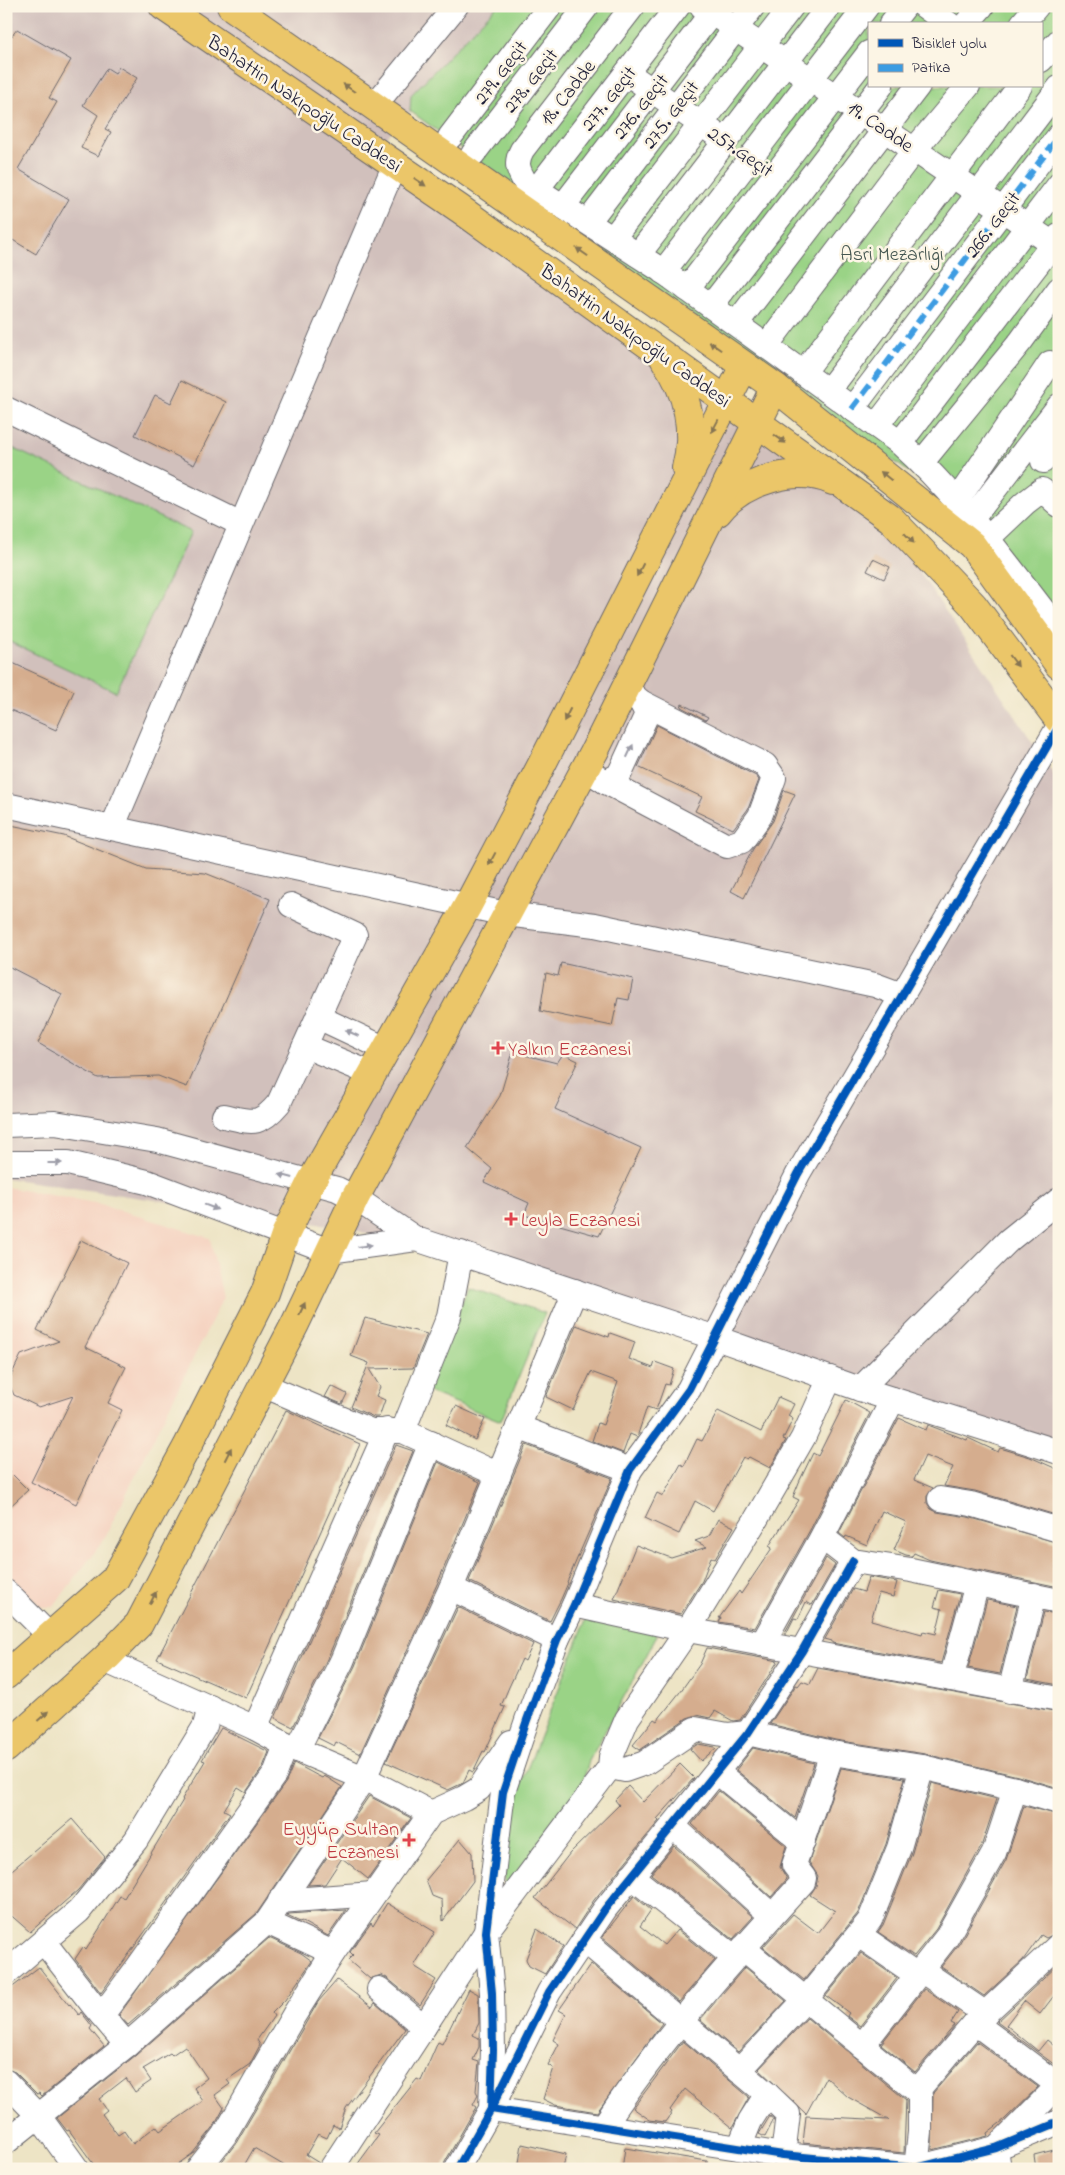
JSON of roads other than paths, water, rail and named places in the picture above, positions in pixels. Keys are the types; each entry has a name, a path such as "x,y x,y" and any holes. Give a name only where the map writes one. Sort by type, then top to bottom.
{"main road":[{"name":"Bahattin Nakıpoğlu Caddesi","path":"163,6 395,164 891,519 972,605 1059,720"},
{"name":"Bahattin Nakıpoğlu Caddesi","path":"231,6 775,387 972,545 1059,665"},
{"path":"658,351 674,373 685,398 690,426 690,453 684,476 669,513"},
{"path":"6,1675 115,1579 187,1447 261,1302 285,1235 310,1182 468,905 545,760 744,366"},
{"path":"6,1748 104,1660 140,1624 263,1386 355,1198 506,914 596,775 633,696 705,529 775,387"},
{"path":"705,529 724,504 742,490 764,481 785,476 807,475 830,480 851,490"}],"street":[{"path":"374,106 456,6"},
{"name":"279. Geçit","path":"450,137 550,6"},
{"name":"278. Geçit","path":"474,154 587,6"},
{"name":"18. Cadde","path":"531,186 518,169 517,159 522,150 633,6"},
{"name":"277. Geçit","path":"531,186 626,74 678,6"},
{"name":"275. Geçit","path":"588,222 753,6"},
{"path":"613,238 792,6"},
{"path":"638,255 829,6"},
{"path":"664,272 867,6"},
{"path":"893,22 905,6"},
{"path":"968,22 982,6"},
{"path":"1024,22 1037,6"},
{"name":"19. Cadde","path":"710,8 786,63 1027,225 1057,243"},
{"name":"276. Geçit","path":"563,206 652,91 710,8"},
{"path":"1042,59 1059,41"},
{"path":"687,289 868,54"},
{"name":"257.Geçit","path":"626,74 854,229"},
{"path":"711,306 880,88"},
{"path":"736,324 916,88"},
{"path":"766,346 915,149 966,88"},
{"path":"803,373 1018,88"},
{"path":"828,391 979,193 1053,91"},
{"name":"266. Geçit","path":"852,409 1059,136"},
{"path":"112,828 395,164"},
{"path":"876,426 1059,185"},
{"path":"531,186 664,272 876,426 922,462 987,539 1059,631"},
{"path":"900,444 1057,243"},
{"path":"922,462 1021,341 1059,289"},
{"path":"956,502 1055,366 1021,341"},
{"path":"971,520 1059,406"},
{"path":"6,409 241,524"},
{"path":"1043,461 1059,441"},
{"path":"987,539 1042,490 1059,505"},
{"path":"596,775 728,846 742,841 760,816 774,778 764,766 633,696"},
{"path":"491,2109 492,1993 486,1932 503,1792 526,1720 557,1640 574,1605 630,1470 689,1389 798,1174 1059,726"},
{"path":"6,805 506,914 595,925 875,985 902,995"},
{"path":"224,1116 250,1122 267,1117 279,1103 355,935 291,905"},
{"path":"318,1017 386,1049"},
{"path":"304,1046 372,1074"},
{"path":"7,1125 54,1123 157,1140 337,1189 355,1198 416,1239 575,1290 860,1389 1059,1452"},
{"path":"6,1162 68,1163 147,1182 329,1251 416,1239"},
{"path":"860,1389 1009,1240 1059,1200"},
{"path":"255,1728 449,1316 460,1253"},
{"path":"6,2142 127,2045 267,1922 364,1778 451,1588 575,1290"},
{"path":"331,2169 486,1932 610,1767 611,1756 627,1719 688,1630 803,1438 830,1378"},
{"path":"263,1386 371,1431 395,1430 499,1474"},
{"path":"762,1644 822,1536 893,1399"},
{"path":"518,1427 630,1470"},
{"path":"102,2015 275,1774 342,1661 431,1444"},
{"path":"940,1499 971,1504 1059,1530"},
{"path":"822,1536 853,1561 911,1570 1059,1601"},
{"path":"462,2168 549,1992 605,1909 748,1733 802,1651 853,1561"},
{"path":"950,1679 977,1584"},
{"path":"451,1588 557,1640"},
{"path":"6,1592 50,1636"},
{"path":"1010,1690 1034,1595"},
{"path":"574,1605 688,1630 1059,1699"},
{"path":"104,1660 210,1707 292,1747 364,1778 431,1812"},
{"path":"6,1974 79,1911 136,1840 205,1726 210,1707"},
{"path":"198,2169 224,2136 294,2015 333,1953 431,1812 464,1798 478,1789 526,1720"},
{"path":"610,1767 625,1770 644,1763 695,1729 728,1736 748,1733 832,1753 922,1767 1015,1789 1059,1802"},
{"path":"603,2127 630,2086 680,2022 803,1882 804,1878 794,1866 832,1753"},
{"path":"738,2071 806,2000 870,1920 899,1848 922,1767"},
{"path":"717,1772 803,1842"},
{"path":"862,2046 947,1937 994,1853 1015,1789"},
{"path":"673,1826 772,1916"},
{"path":"631,1876 806,2000 918,2091 920,2095 920,2132 903,2168"},
{"path":"280,1901 373,1894"},
{"path":"267,1922 333,1953"},
{"path":"859,1935 919,1972 981,2019 1058,2085 997,2158"},
{"path":"584,1940 767,2094 788,2114 790,2160"},
{"path":"44,1942 127,2045"},
{"path":"918,2091 981,2019 1059,1945"},
{"path":"379,1989 424,2027"},
{"path":"6,2082 38,2115 76,2169"},
{"path":"738,2148 750,2121 767,2094"},
{"path":"491,2109 738,2148 790,2160 903,2168 997,2158 1058,2124"}],"place":[{"name":"Yalkın Eczanesi","path":"498,1048"},
{"name":"Leyla Eczanesi","path":"511,1219"},
{"name":"Eyyüp Sultan Eczanesi","path":"409,1840"}],"park label":[{"name":"Asri Mezarlığı","path":"892,253"}]}
